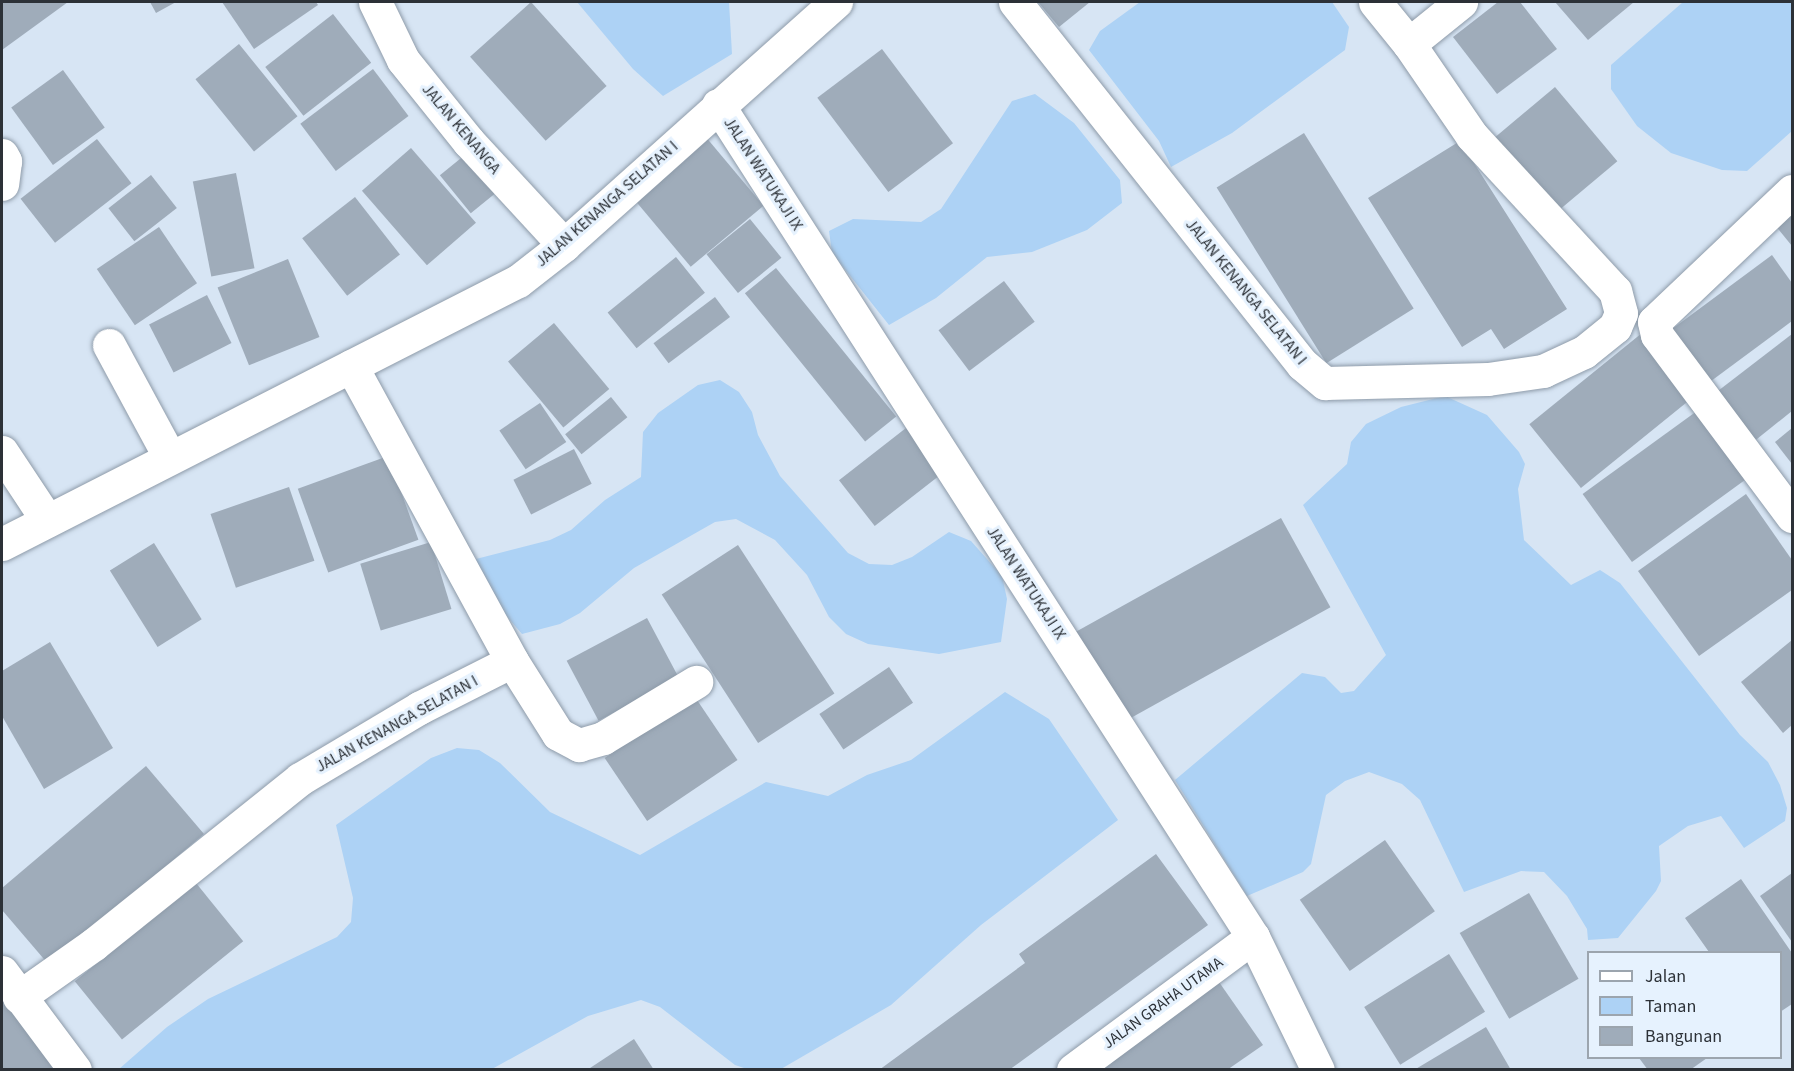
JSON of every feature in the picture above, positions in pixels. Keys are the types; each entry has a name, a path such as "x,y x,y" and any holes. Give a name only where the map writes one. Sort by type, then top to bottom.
{"street":[{"name":"JALAN KENANGA","path":"375,2 403,60 469,142 564,245"},
{"name":"JALAN KENANGA SELATAN I","path":"2,544 518,281 564,245 718,105 836,2"},
{"name":"JALAN KENANGA SELATAN I","path":"1015,2 1302,364 1325,383 1488,379 1543,371 1584,352 1615,327 1621,313 1615,291 1472,136 1410,44 1375,2"},
{"path":"1410,44 1461,2"},
{"name":"JALAN WATUKAJI IX","path":"718,105 1253,937 1318,1070"},
{"path":"2,155 5,160 2,184"},
{"path":"1792,191 1654,322 1657,335 1792,516"},
{"path":"109,345 170,458"},
{"path":"351,366 512,661 558,734 579,745 603,738 696,682"},
{"path":"2,452 47,520"},
{"name":"JALAN KENANGA SELATAN I","path":"10,985 94,944 300,778 419,708 512,661"},
{"name":"JALAN GRAHA UTAMA","path":"1072,1070 1253,937"},
{"path":"10,985 75,1070"}],"green space":[{"path":"577,2 729,2 732,54 663,96 633,69"},
{"path":"1140,2 1332,2 1349,27 1345,50 1232,133 1171,167 1159,141 1089,50 1100,31"},
{"path":"1683,2 1792,2 1792,131 1747,171 1722,170 1671,153 1637,126 1611,89 1611,65"},
{"path":"1035,94 1074,123 1120,180 1122,203 1087,230 1032,252 987,257 936,298 889,325 832,253 829,231 853,219 921,222 941,209 1012,101"},
{"path":"720,380 739,392 752,412 758,435 780,476 848,553 869,564 892,565 912,557 949,532 971,541 1002,576 1007,599 1001,642 939,654 868,644 846,634 829,617 807,575 775,540 736,519 715,522 634,568 580,613 560,624 522,634 478,583 476,559 550,540 571,530 605,500 641,477 643,432 658,413 698,385"},
{"path":"1445,396 1487,415 1519,452 1525,464 1518,489 1524,540 1571,585 1600,570 1620,583 1740,735 1768,762 1780,785 1787,808 1785,821 1744,848 1721,816 1688,826 1659,846 1661,881 1656,891 1618,938 1588,940 1587,929 1567,896 1544,872 1521,871 1464,892 1420,800 1402,784 1369,772 1345,781 1326,795 1311,864 1303,872 1247,896 1175,780 1302,673 1325,677 1341,693 1354,691 1386,655 1303,505 1347,464 1351,442 1366,424 1401,407"},
{"path":"1005,692 1049,719 1118,820 981,925 891,1005 781,1069 747,1069 735,1065 660,1007 641,1000 588,1016 492,1069 119,1069 167,1027 208,999 337,937 351,922 353,898 336,825 431,758 457,748 479,750 500,763 550,812 640,855 766,782 828,796 867,775 911,760"}],"building":[{"path":"2,2 68,2 2,50"},
{"path":"150,2 176,2 156,13"},
{"path":"222,2 316,2 318,5 254,49"},
{"path":"531,2 607,86 546,141 470,57"},
{"path":"1038,2 1090,2 1059,27"},
{"path":"1498,2 1520,2 1557,49 1497,94 1453,37"},
{"path":"1555,2 1634,2 1588,40"},
{"path":"333,14 371,63 303,116 265,67"},
{"path":"239,44 298,116 254,152 195,79"},
{"path":"882,49 953,143 888,192 817,98"},
{"path":"373,69 409,116 336,171 300,124"},
{"path":"63,70 105,127 53,165 11,108"},
{"path":"1555,87 1617,161 1551,217 1489,142"},
{"path":"1304,133 1414,309 1326,363 1217,188"},
{"path":"705,136 763,206 691,267 632,197"},
{"path":"97,139 131,183 55,243 21,199"},
{"path":"1460,141 1567,309 1504,349 1491,329 1462,347 1368,198"},
{"path":"411,148 476,223 427,265 362,191"},
{"path":"471,150 502,188 471,213 440,175"},
{"path":"236,173 255,268 211,277 193,181"},
{"path":"151,175 177,208 134,241 108,208"},
{"path":"355,197 400,255 347,296 302,238"},
{"path":"1792,200 1792,246 1770,219"},
{"path":"750,219 781,258 738,293 706,254"},
{"path":"159,227 197,283 135,325 97,269"},
{"path":"1772,255 1792,283 1792,321 1703,387 1664,335"},
{"path":"676,257 705,293 637,348 608,312"},
{"path":"288,259 319,337 249,365 218,287"},
{"path":"776,268 896,416 865,442 745,293"},
{"path":"1004,281 1035,322 969,371 939,330"},
{"path":"207,295 232,343 174,373 149,325"},
{"path":"715,297 730,317 669,363 654,343"},
{"path":"554,323 609,389 563,427 508,362"},
{"path":"1642,333 1694,397 1581,488 1529,424"},
{"path":"1792,334 1792,411 1752,443 1714,394"},
{"path":"611,397 627,417 582,454 565,434"},
{"path":"540,403 566,442 526,469 499,430"},
{"path":"1708,403 1757,471 1632,562 1583,494"},
{"path":"906,428 942,474 875,526 839,480"},
{"path":"1792,428 1792,464 1775,442"},
{"path":"574,449 592,484 531,515 513,480"},
{"path":"388,456 418,540 328,572 298,489"},
{"path":"289,487 314,561 236,588 211,514"},
{"path":"1746,494 1792,560 1792,590 1699,656 1638,571"},
{"path":"1281,518 1330,607 1125,721 1075,632"},
{"path":"431,542 451,609 381,631 360,564"},
{"path":"154,543 202,619 158,647 110,571"},
{"path":"738,545 834,693 758,743 662,595"},
{"path":"647,618 679,678 599,721 567,661"},
{"path":"1792,640 1792,725 1783,733 1741,682"},
{"path":"50,642 113,748 44,789 2,716 2,671"},
{"path":"889,667 913,703 843,750 819,714"},
{"path":"695,697 737,760 647,821 605,758"},
{"path":"146,766 204,834 49,965 2,910 2,888"},
{"path":"1385,840 1435,911 1350,971 1300,900"},
{"path":"1156,854 1208,925 1009,1070 879,1070 1025,963 1019,954"},
{"path":"1792,873 1792,942 1760,896"},
{"path":"1741,879 1792,953 1792,1004 1782,1011 1782,951 1708,951 1685,918"},
{"path":"196,883 243,941 122,1039 75,981"},
{"path":"1529,893 1578,979 1509,1019 1460,933"},
{"path":"1449,954 1485,1012 1400,1065 1364,1007"},
{"path":"1219,982 1263,1045 1227,1070 1094,1070"},
{"path":"2,987 58,1070 2,1070"},
{"path":"1486,1027 1511,1070 1414,1070"},
{"path":"634,1039 654,1070 587,1070"},
{"path":"1640,1059 1706,1059 1690,1070 1648,1070"}]}
